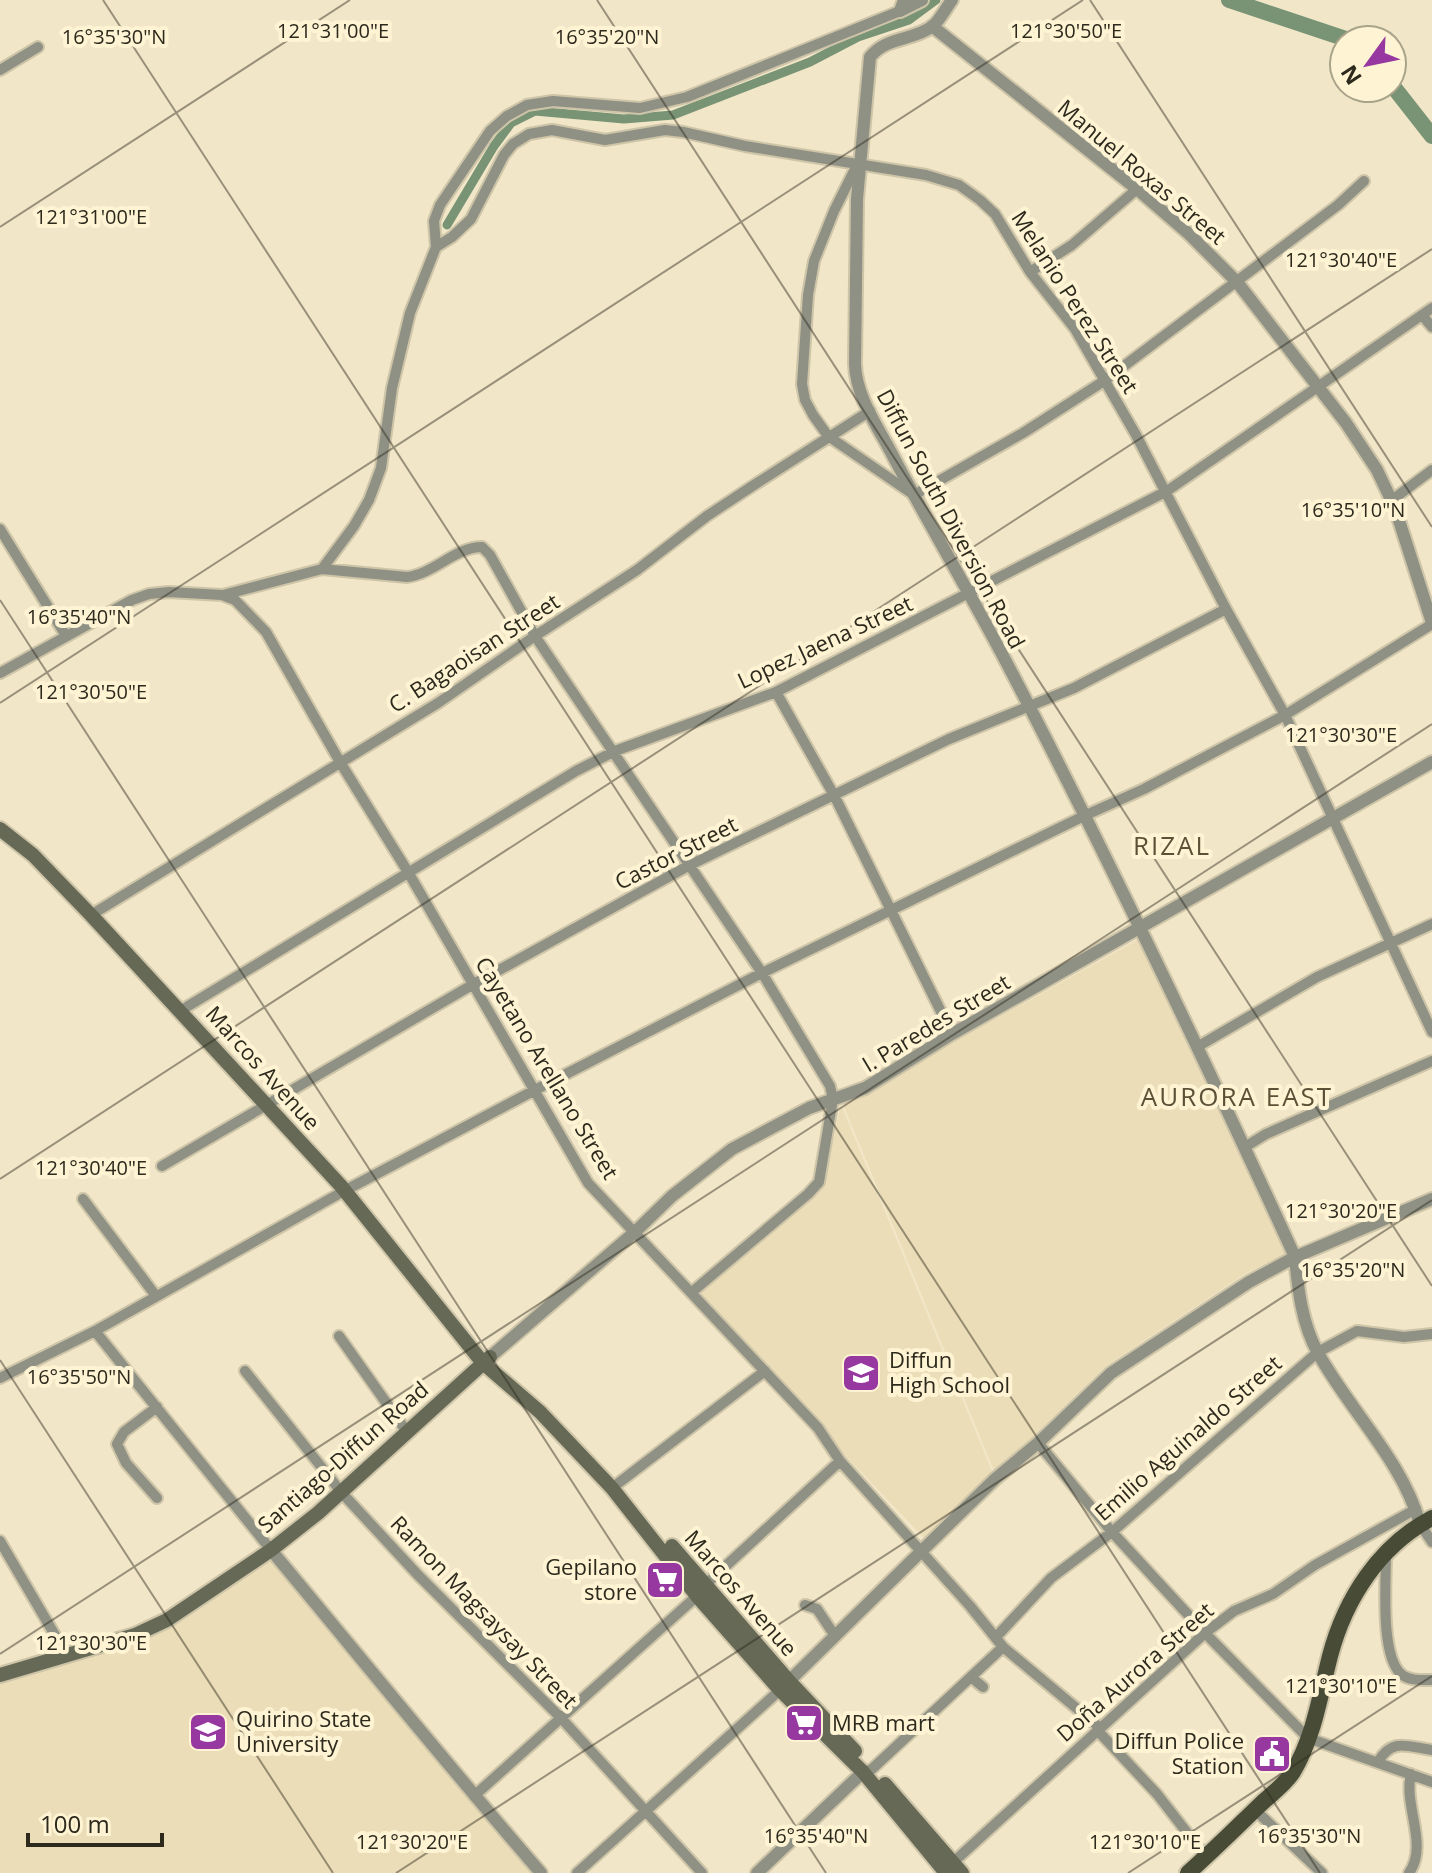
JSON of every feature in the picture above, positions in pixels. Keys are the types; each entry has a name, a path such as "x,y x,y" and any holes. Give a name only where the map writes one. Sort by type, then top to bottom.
{"main road":[{"name":"Marcos Avenue","path":"2,834 33,855 265,1103 344,1191 483,1358 615,1486 659,1545 784,1686 868,1770 951,1870"},
{"name":"Santiago-Diffun Road","path":"0,1675 135,1635 167,1620 271,1550 342,1493 483,1358"},
{"path":"1188,1873 1292,1773 1308,1738 1347,1608 1365,1577 1423,1517"}],"street":[{"path":"322,569 354,526 369,500 381,468 392,388 410,313 436,247 434,221 440,205 490,131 507,116 527,105 553,101 640,108 687,97 922,0"},
{"path":"932,26 952,0"},
{"name":"Diffun South Diversion Road","path":"932,26 887,43 870,57 857,199 855,364 859,389 1030,707 1141,928 1295,1257 1298,1290 1318,1352 1383,1449 1423,1517"},
{"name":"Manuel Roxas Street","path":"932,26 1137,189 1189,234 1237,282 1346,423 1377,470 1392,500 1432,623"},
{"path":"0,70 38,47"},
{"name":"Melanio Perez Street","path":"436,247 471,219 504,155 513,144 529,134 552,130 605,140 674,131 745,146 926,175 959,185 980,200 995,214 1030,272 1075,329 1167,491 1226,609 1285,715 1432,1032"},
{"path":"860,163 825,231 814,261 808,295 802,384 809,408 828,436 914,495 1023,433 1104,381 1338,205 1364,181"},
{"path":"1030,272 1072,245 1137,189"},
{"path":"1427,311 1432,327"},
{"name":"Lopez Jaena Street","path":"180,1011 576,771 615,751 776,692 1167,491 1427,311"},
{"name":"C. Bagaoisan Street","path":"91,915 438,703 637,570 707,516 870,411"},
{"path":"1392,500 1432,470"},
{"path":"0,529 66,636"},
{"path":"0,673 132,600 149,594 222,595 322,569 420,576 472,547 482,547 490,555 535,636 762,973 830,1086 833,1099 819,1182 692,1292"},
{"name":"Cayetano Arellano Street","path":"222,595 235,600 266,632 588,1183 818,1428 840,1461 997,1636 1003,1647 1098,1729 1157,1794 1206,1857"},
{"name":"Castor Street","path":"162,1166 265,1103 688,866 949,739 1074,688 1226,609"},
{"path":"0,1378 95,1331 344,1191 535,1090 762,973 1144,789 1285,715 1432,623"},
{"path":"776,692 835,797 952,1034"},
{"name":"I. Paredes Street","path":"483,1358 636,1231 672,1196 732,1149 809,1108 865,1088 952,1034 1432,762"},
{"path":"1197,1047 1317,977 1432,924"},
{"path":"1245,1147 1266,1134 1432,1061"},
{"path":"83,1199 156,1296"},
{"path":"577,1873 784,1686 995,1479 1038,1443 1111,1373 1249,1282 1295,1257 1432,1199"},
{"path":"95,1331 271,1550 541,1873"},
{"name":"Emilio Aguinaldo Street","path":"997,1636 1051,1578 1112,1532 1318,1352 1357,1331 1404,1337 1432,1334"},
{"path":"339,1336 407,1432"},
{"name":"Ramon Magsaysay Street","path":"245,1371 342,1493 418,1575 561,1718 702,1873"},
{"path":"615,1486 765,1371"},
{"path":"157,1407 124,1432 117,1444 126,1463 157,1498"},
{"path":"1038,1443 1112,1532 1308,1738 1432,1782"},
{"path":"474,1796 840,1461"},
{"path":"1423,1517 1432,1542"},
{"name":"Doña Aurora Street","path":"951,1870 1098,1729 1234,1611 1273,1594 1315,1565 1423,1517"},
{"path":"0,1541 66,1654"},
{"path":"1386,1554 1390,1651 1401,1674 1409,1679 1432,1680"},
{"path":"805,1605 817,1609 835,1636"},
{"path":"757,1873 1003,1647"},
{"path":"968,1680 983,1687"},
{"path":"962,1697 968,1680"},
{"path":"1378,1762 1384,1751 1394,1745 1432,1750"},
{"path":"1409,1873 1414,1867 1417,1849 1408,1795 1411,1774"},
{"path":"1255,1810 1322,1873"}],"shaded area":[{"path":"1141,938 1291,1252 1246,1273 1107,1365 995,1473 843,1104"},
{"name":"Diffun High School","path":"841,1105 993,1474 927,1541 841,1451 701,1293 760,1238 817,1194"},
{"name":"Quirino State University","path":"264,1560 275,1563 534,1873 0,1873 0,1683 152,1636"}],"waterway":[{"path":"447,225 511,123 535,111 624,119 673,115 810,62 858,37 909,20 936,0"},
{"path":"1229,0 1328,33"},
{"path":"1407,104 1432,136"}],"place":[{"name":"Diffun High School","path":"861,1373"},
{"name":"Gepilano store","path":"665,1580"},
{"name":"MRB mart","path":"804,1723"},
{"name":"Quirino State University","path":"208,1732"},
{"name":"Diffun Police Station","path":"1272,1754"}],"district":[{"name":"RIZAL","path":"1172,846"},
{"name":"AURORA EAST","path":"1237,1097"}]}
